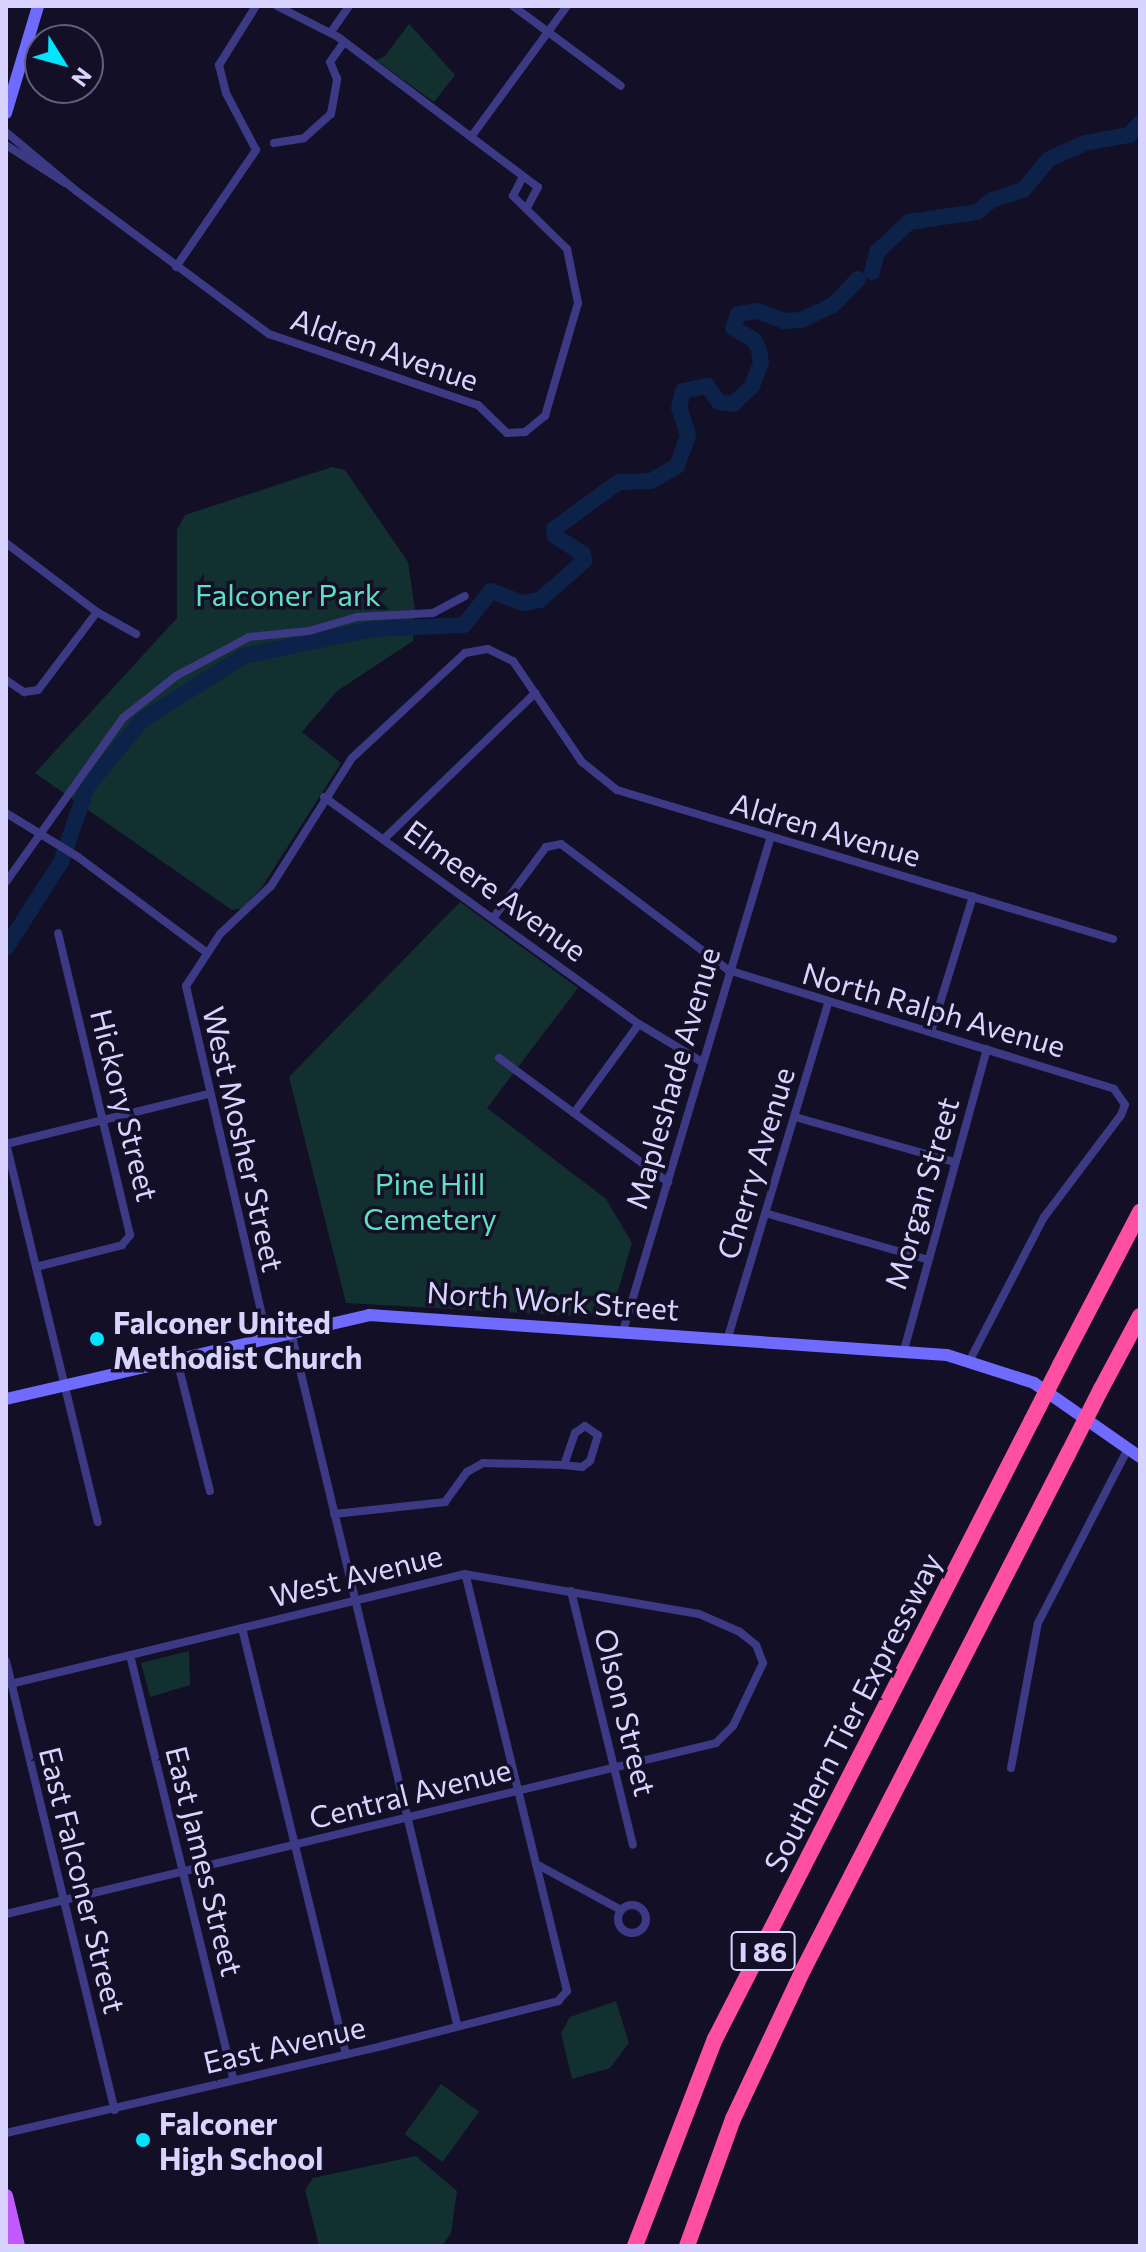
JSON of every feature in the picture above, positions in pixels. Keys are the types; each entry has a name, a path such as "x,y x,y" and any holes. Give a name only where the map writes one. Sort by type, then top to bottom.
{"highway":[{"name":"Southern Tier Expressway","path":"635,2246 715,2039 1140,1212"},
{"name":"I 86","path":"687,2246 733,2119 953,1676 1140,1316"}],"main road":[{"path":"6,2196 18,2246"},
{"path":"6,2237 8,2246"}],"street":[{"path":"6,113 38,6"},
{"path":"176,267 256,150 226,93 219,65 256,6"},
{"path":"331,32 349,6"},
{"path":"513,6 621,86"},
{"path":"471,137 567,6"},
{"path":"279,8 331,32 523,176 539,190 527,208 513,196 523,176"},
{"path":"274,143 304,138 331,114 337,79 330,62 344,42"},
{"name":"Aldren Avenue","path":"6,132 66,183 176,267 278,339 478,405 505,432 525,432 549,407 578,303 567,249 527,208"},
{"name":"Aldren Avenue","path":"6,145 66,183"},
{"path":"6,543 97,612 136,634"},
{"path":"6,882 42,838 123,718 176,676 249,637 309,631 357,617 433,613 465,596"},
{"path":"6,680 33,693 97,612"},
{"name":"Aldren Avenue","path":"493,649 513,661 600,781 770,839 1113,939"},
{"name":"West Mosher Street","path":"267,1337 186,996 189,978 206,952 271,886 324,797 360,749 458,658 474,650 493,649"},
{"path":"385,838 535,693"},
{"name":"Elmeere Avenue","path":"324,797 385,838 639,1024 702,1062"},
{"path":"6,813 42,838 70,852 206,952"},
{"name":"Mapleshade Avenue","path":"623,1331 728,970 770,839"},
{"name":"North Ralph Avenue","path":"494,917 546,847 561,844 728,970 828,1003 1089,1079 1123,1099 1121,1115 1029,1240 970,1360"},
{"path":"931,1032 973,896"},
{"name":"Hickory Street","path":"36,1267 128,1240 104,1120 58,933"},
{"name":"Cherry Avenue","path":"728,1337 828,1003"},
{"path":"574,1113 639,1024"},
{"name":"Morgan Street","path":"904,1350 925,1259 987,1049"},
{"path":"499,1058 668,1182"},
{"path":"98,1522 6,1144 208,1094"},
{"path":"795,1117 954,1162"},
{"path":"765,1213 925,1259"},
{"name":"North Work Street","path":"6,1399 369,1315 904,1350 970,1360 1034,1383 1140,1457"},
{"path":"291,1331 457,2024"},
{"path":"177,1360 210,1491"},
{"path":"334,1514 445,1502 467,1472 483,1463 582,1467 590,1461 598,1435 593,1429 585,1426 575,1433 564,1465"},
{"path":"1011,1768 1038,1623 1128,1449"},
{"path":"465,1574 536,1864 621,1910"},
{"name":"West Avenue","path":"12,1684 465,1574 699,1614 756,1645"},
{"name":"Olson Street","path":"571,1591 633,1845"},
{"path":"242,1628 346,2054"},
{"name":"Central Avenue","path":"6,1914 182,1875 406,1817 690,1751 727,1734 763,1663 756,1645"},
{"name":"East James Street","path":"130,1655 233,2079"},
{"name":"East Falconer Street","path":"6,1661 115,2110"},
{"name":"East Avenue","path":"6,2133 115,2110 558,2001 567,1991 536,1864"}],"green space":[{"path":"409,24 455,75 434,102 376,60 385,56"},
{"name":"Falconer Park","path":"332,467 345,470 408,562 415,610 413,641 337,691 302,732 341,763 262,887 242,908 232,910 35,773 177,618 177,530 185,515"},
{"name":"Pine Hill Cemetery","path":"460,902 578,988 487,1108 606,1199 632,1243 610,1318 346,1303 289,1077"},
{"path":"189,1651 190,1685 150,1697 141,1663"},
{"path":"616,2001 629,2043 610,2068 572,2079 561,2033 570,2017"},
{"path":"441,2084 479,2112 443,2162 405,2134"},
{"path":"416,2156 457,2191 451,2233 442,2246 319,2246 305,2190 313,2178"}],"waterway":[{"path":"872,272 877,252 909,222 977,212 992,200 1023,190 1049,159 1085,143 1129,135 1140,123"},
{"path":"6,948 61,862 87,787 142,720 244,656 373,629 464,625 491,591 523,603 540,600 584,561 583,554 555,536 554,529 619,482 651,481 677,466 688,435 679,408 683,391 707,386 719,402 733,404 752,386 761,363 759,350 754,340 733,328 738,314 758,311 784,321 801,320 833,305 858,279"}],"place":[{"name":"Falconer United Methodist Church","path":"97,1339"},
{"name":"Falconer High School","path":"143,2140"}]}
